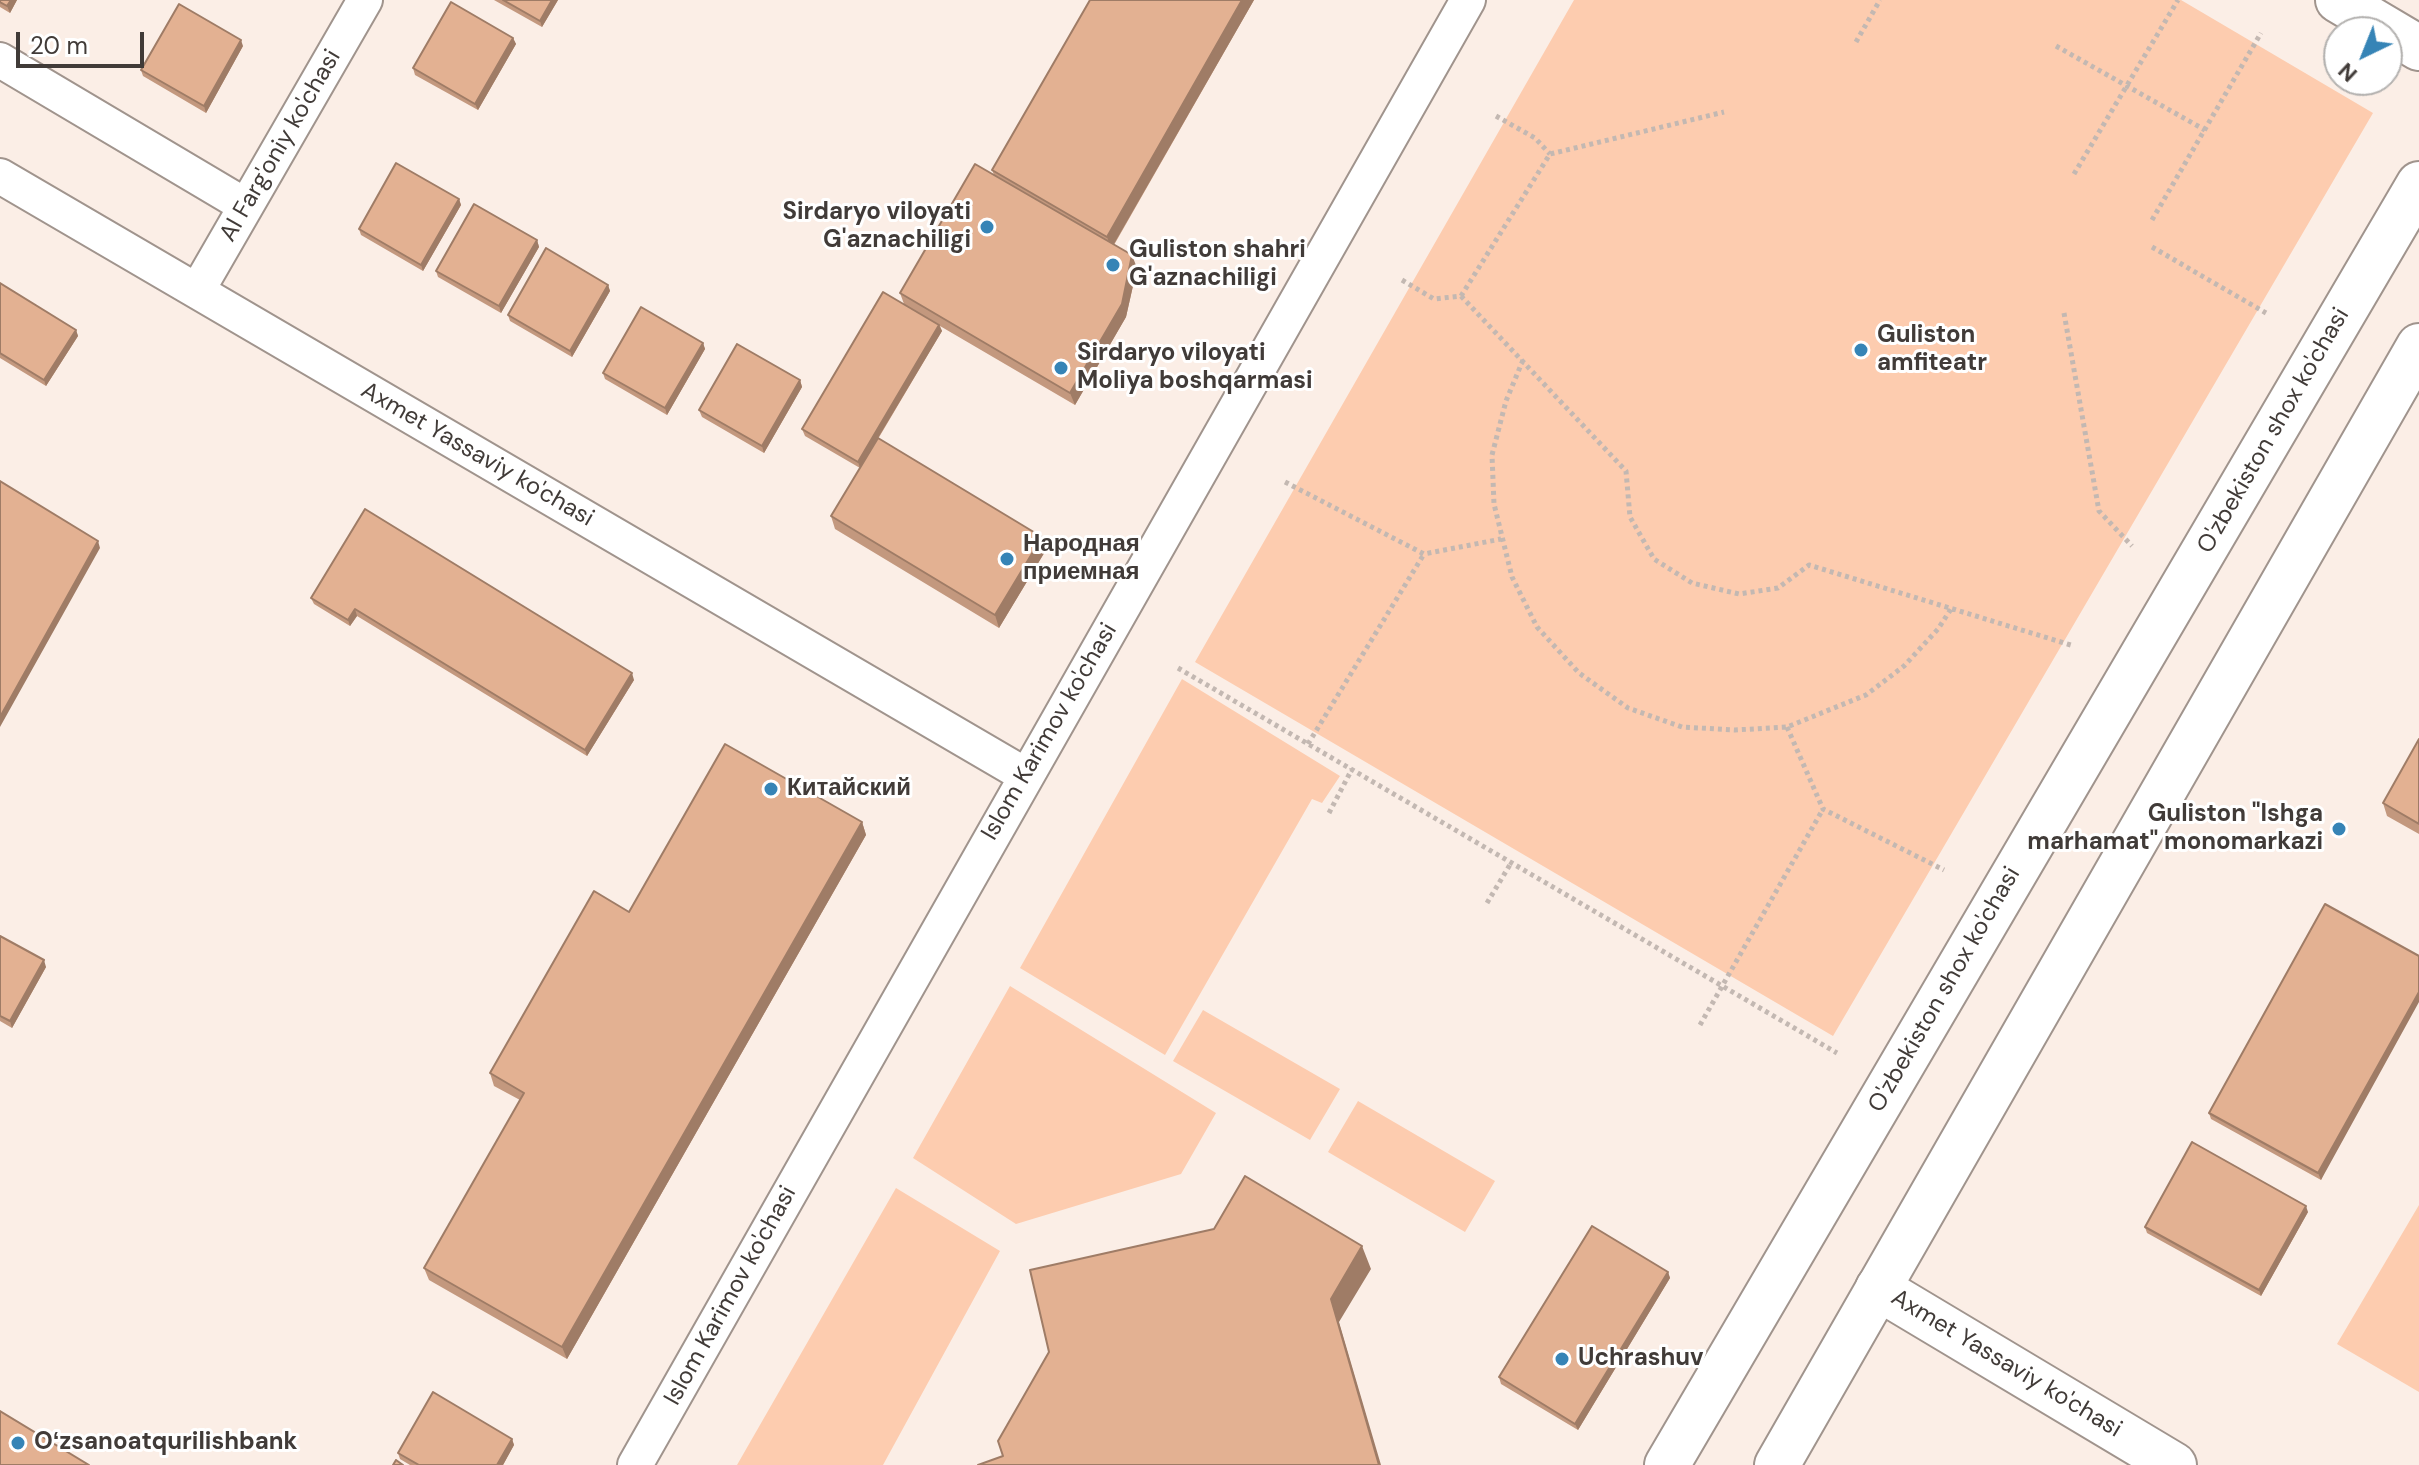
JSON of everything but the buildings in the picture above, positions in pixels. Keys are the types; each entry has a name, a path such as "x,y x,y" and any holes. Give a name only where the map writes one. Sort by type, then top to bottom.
{"main road":[{"path":"2338,0 2419,48"},
{"name":"O'zbekiston shox ko'chasi","path":"1667,1465 2419,184"},
{"path":"1777,1465 2419,346"},
{"name":"Axmet Yassaviy ko'chasi","path":"1878,1288 2174,1465"}],"street":[{"name":"Al Farg'oniy ko'chasi","path":"197,291 365,0"},
{"name":"Islom Karimov ko'chasi","path":"635,1465 1468,0"},
{"path":"0,60 246,206"},
{"name":"Axmet Yassaviy ko'chasi","path":"0,176 1025,775"}],"path":[{"path":"1856,42 1880,0"},
{"path":"2074,174 2178,0"},
{"path":"2152,220 2261,33"},
{"path":"2056,46 2205,130"},
{"path":"1461,296 1550,154 1724,112"},
{"path":"1496,116 1535,138 1550,154"},
{"path":"2152,247 2266,313"},
{"path":"1402,280 1434,299 1461,296"},
{"path":"1461,296 1626,471 1630,517 1654,559 1692,583 1739,594 1778,588 1809,565 2074,646"},
{"path":"2064,313 2099,511 2132,546"},
{"path":"1523,360 1506,401 1492,455 1494,504 1512,577 1537,627 1579,673 1628,708 1682,727 1735,730 1787,727 1866,695 1904,666 1938,629 1951,609"},
{"path":"1285,482 1424,554 1501,539"},
{"path":"1308,744 1424,554"},
{"path":"1178,668 1837,1053"},
{"path":"1787,727 1823,809 1944,870"},
{"path":"1329,813 1352,769"},
{"path":"1700,1025 1823,809"},
{"path":"1487,903 1511,863"}],"shaded area":[{"path":"1574,0 2181,0 2323,84 2323,96 2344,96 2373,113 1833,1036 1195,662"},
{"path":"1182,679 1340,776 1322,803 1312,799 1165,1055 1020,968"},
{"path":"1010,986 1216,1113 1181,1174 1016,1224 913,1158"},
{"path":"1203,1010 1340,1089 1310,1140 1173,1061"},
{"path":"1358,1101 1495,1181 1465,1232 1328,1152"},
{"path":"896,1188 1000,1251 883,1465 737,1465"},
{"path":"2419,1205 2419,1392 2337,1344"}],"place":[{"name":"Sirdaryo viloyati G'aznachiligi","path":"987,227"},
{"name":"Guliston shahri G'aznachiligi","path":"1113,265"},
{"name":"Guliston amfiteatr","path":"1861,350"},
{"name":"Sirdaryo viloyati Moliya boshqarmasi","path":"1061,368"},
{"name":"Народная приемная","path":"1007,559"},
{"name":"Китайский","path":"771,789"},
{"name":"Guliston \"Ishga marhamat\" monomarkazi","path":"2339,829"},
{"name":"Uchrashuv","path":"1562,1359"},
{"name":"Oʻzsanoatqurilishbank","path":"18,1443"}]}
